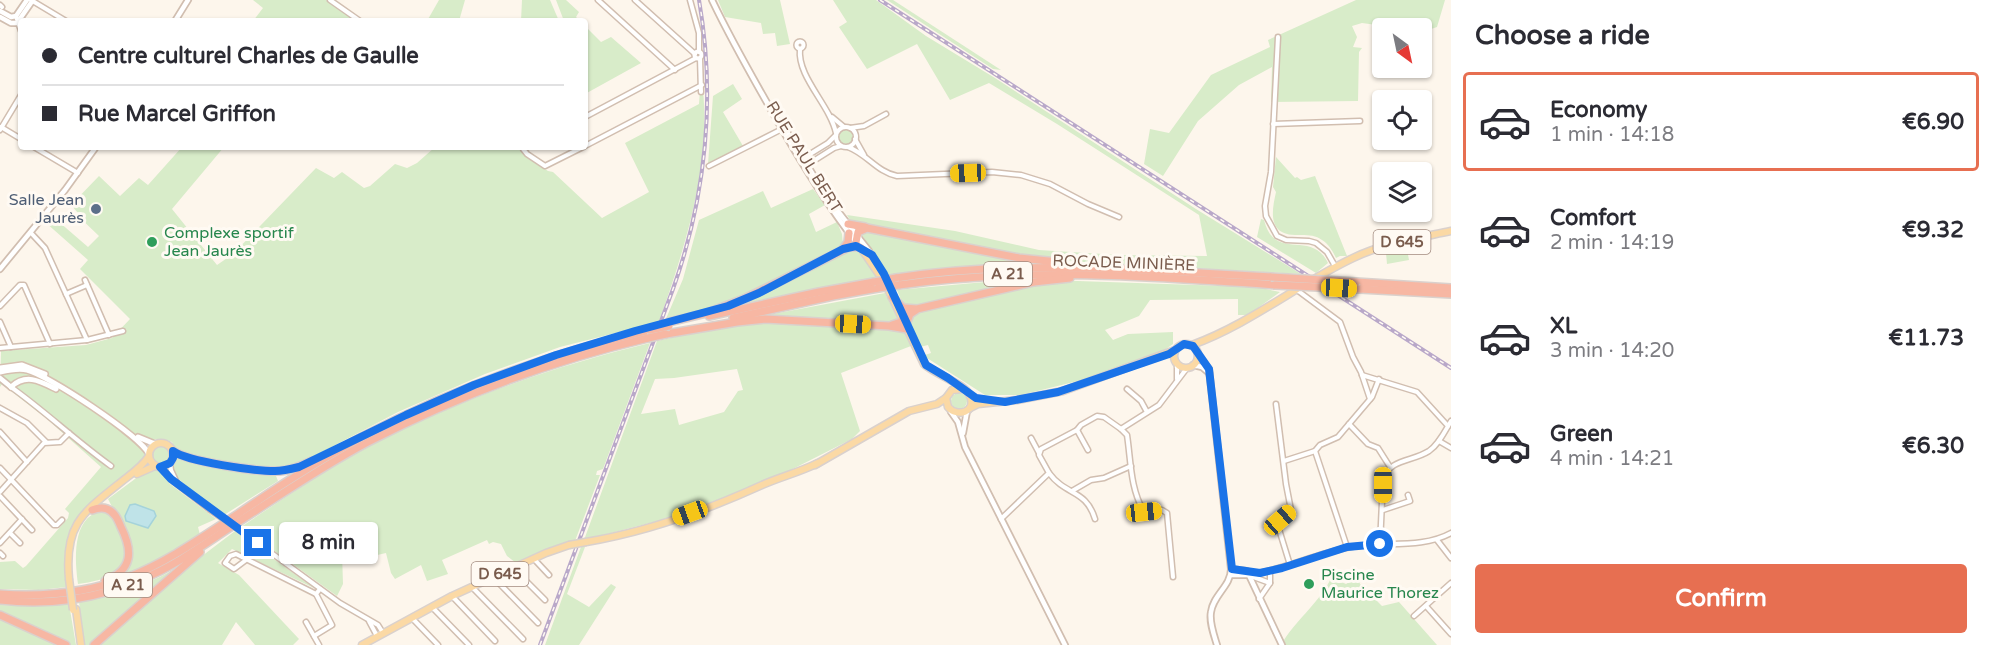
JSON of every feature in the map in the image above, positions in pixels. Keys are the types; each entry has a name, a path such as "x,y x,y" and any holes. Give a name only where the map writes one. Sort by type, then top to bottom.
{"highway":[{"path":"848,224 1019,258 1090,264 1093,267"},
{"path":"669,324 744,300 853,246 860,230 867,228"},
{"path":"843,249 848,242 855,239"},
{"path":"855,239 872,255"},
{"name":"ROCADE MINIÈRE","path":"0,594 60,593 109,584 162,562 295,476 406,415 481,382 556,355 619,337 650,331 666,334 876,285 998,268 1093,267 1451,288"},
{"name":"ROCADE MINIÈRE","path":"898,281 1010,274 1117,275 1451,294"},
{"path":"892,297 900,306 917,309 1042,280 1117,275"},
{"name":"ROCADE MINIÈRE","path":"0,600 34,602 101,594 157,573 346,454 447,404 547,366 669,324 819,292 876,285"},
{"path":"666,334 765,319 889,326 905,321 917,309"},
{"path":"173,451 198,460 260,470 283,471 303,466 344,444 355,441"},
{"path":"60,593 110,579 122,570 128,560 128,544 116,516 105,508 92,510"},
{"path":"94,645 185,564 240,521"},
{"path":"0,615 66,645"}],"main road":[{"name":"D 645","path":"1192,345 1252,317 1336,267 1376,249 1451,231"},
{"name":"RUE PAUL BERT","path":"855,239 892,297 926,365 962,389"},
{"name":"RUE PAUL BERT","path":"872,255 887,279 905,321"},
{"name":"D 645","path":"1198,355 1204,343 1215,335"},
{"path":"943,376 949,385 946,405 950,411 960,414 978,404 1063,391 1153,359 1176,350 1184,344 1192,345 1198,355 1190,367 1165,359 1153,359"},
{"path":"1176,350 1177,363"},
{"path":"0,370 27,370 39,374 128,432 143,445 158,466"},
{"path":"11,387 20,380 30,378 87,405"},
{"path":"947,396 954,389 962,389 976,398 999,402"},
{"path":"968,410 971,402 969,394"},
{"name":"D 645","path":"364,644 452,596 534,558 569,545 602,539 671,520 748,492 818,463 898,417 914,409 938,404 947,396"},
{"name":"D 645","path":"898,417 927,409 943,408 950,411"},
{"path":"71,579 74,539 81,523 92,510 139,473 170,463 173,458 173,451 165,443 154,444 128,432"},
{"path":"80,645 68,550 72,534 79,520 94,504 141,467 154,444"}],"street":[{"path":"1,8 11,17 16,16 31,0"},
{"path":"31,0 61,18"},
{"path":"20,18 31,0"},
{"path":"177,18 188,0"},
{"path":"330,0 356,18"},
{"path":"598,0 675,70"},
{"path":"635,0 698,56"},
{"path":"690,0 699,33 701,92"},
{"name":"RUE PAUL BERT","path":"712,0 728,33 805,166 855,239 872,255"},
{"path":"0,17 11,23 17,23 16,16"},
{"path":"1278,37 1271,172 1265,209 1268,222 1275,234 1281,238 1311,241 1319,245 1327,252 1336,267"},
{"path":"800,49 799,56 804,71 829,114 837,142 841,146"},
{"path":"588,115 698,56"},
{"path":"588,144 702,85"},
{"path":"18,100 1,128 18,137"},
{"path":"829,114 853,131 867,158"},
{"path":"802,160 847,127 867,124 886,114"},
{"path":"1273,124 1360,121"},
{"path":"848,147 853,144 867,124"},
{"path":"709,166 784,128"},
{"path":"805,166 834,148 848,147 867,158 883,172 897,176 1001,172 1026,176 1050,184 1119,217"},
{"path":"39,150 78,173"},
{"path":"0,269 31,233 94,150"},
{"path":"523,150 545,166 576,150"},
{"name":"RUE PAUL BERT","path":"805,166 848,224 855,239"},
{"path":"31,233 45,246 87,340"},
{"path":"66,294 86,282 110,335"},
{"path":"0,306 20,285 24,285 50,344"},
{"path":"1297,290 1340,322 1370,399"},
{"path":"0,322 11,347"},
{"path":"0,348 87,340 123,331"},
{"path":"1198,355 1208,367 1232,569 1231,575 1211,610 1210,620 1216,645"},
{"path":"1176,383 1179,371 1177,363"},
{"path":"1121,429 1161,404 1190,367 1202,367 1209,374"},
{"path":"1362,375 1417,392 1448,426"},
{"path":"1284,461 1315,451 1320,445 1338,437 1374,395 1379,379"},
{"path":"2,380 111,466"},
{"path":"1127,389 1141,401 1147,412"},
{"path":"1276,404 1291,510 1280,520 1278,526 1290,566"},
{"path":"0,408 27,423 46,442 60,442 69,434"},
{"path":"963,442 964,418 968,410"},
{"path":"950,411 959,424 963,442 1065,645"},
{"path":"1039,453 1041,449 1099,416 1104,417 1126,433 1135,494 1144,512 1162,510 1167,513 1173,577"},
{"path":"1380,544 1383,480 1390,467 1426,452 1438,441 1451,421"},
{"path":"1350,424 1368,444 1378,448 1390,467"},
{"path":"1077,430 1088,450"},
{"path":"0,432 27,462"},
{"path":"1031,438 1049,473 1058,483 1085,499 1095,519"},
{"path":"1438,441 1451,448"},
{"path":"32,530 0,494 46,442"},
{"path":"1315,451 1347,547"},
{"path":"170,463 172,474 179,486"},
{"path":"158,466 209,509 320,589 368,620 380,635"},
{"path":"1071,491 1091,480 1104,478 1131,466"},
{"path":"0,468 54,525 62,520"},
{"path":"1001,519 1049,473"},
{"path":"1382,510 1410,501 1408,495"},
{"path":"0,543 22,519"},
{"path":"1372,545 1379,530"},
{"path":"9,533 20,543"},
{"path":"1231,575 1270,571 1347,547 1437,540 1451,533"},
{"path":"1437,540 1451,558"},
{"path":"246,560 234,569 225,563 234,554 316,594 332,624 330,628 314,636"},
{"path":"534,558 549,575"},
{"path":"513,568 545,600"},
{"path":"1232,569 1270,583"},
{"path":"1259,598 1270,583 1270,571"},
{"path":"1247,573 1282,645"},
{"path":"493,577 538,623"},
{"path":"1414,616 1451,583"},
{"path":"472,587 523,639"},
{"path":"316,594 320,589"},
{"path":"452,596 495,640"},
{"path":"1426,606 1451,634"},
{"path":"432,607 470,645"},
{"path":"412,618 438,645"},
{"path":"306,622 319,645"}],"green space":[{"path":"253,0 326,0 352,18 255,18 263,8"},
{"path":"439,0 465,0 460,18 429,18"},
{"path":"522,0 550,0 558,18 521,18"},
{"path":"556,0 566,0 579,12 577,18 563,18"},
{"path":"718,0 780,0 790,44 777,46 775,33 763,34 761,23 725,17"},
{"path":"833,0 876,0 926,36 1301,274 1083,262 1024,255 1023,262 889,275 861,234 863,224 850,220 847,215 955,231 1039,250 1119,255 1207,256 1199,215 989,83 950,100 917,44 867,69 839,27 847,22"},
{"path":"887,0 893,0 1001,70 993,69"},
{"path":"1356,0 1445,0 1437,27 1432,29 1432,18 1372,18 1372,24 1362,23 1352,26 1357,37 1353,47 1362,48 1359,52 1358,101 1271,102 1272,67 1239,85 1198,121 1163,176 1144,164 1150,129 1169,133 1211,75 1270,47 1268,40"},
{"path":"588,29 601,42 611,37 641,63 588,92"},
{"path":"733,84 742,99 723,112 743,146 708,164 713,96"},
{"path":"700,90 703,91 704,120 699,179 686,238 659,322 560,347 485,374 398,412 303,462 281,469 276,476 278,481 224,515 190,489 175,474 176,452 172,442 145,437 141,446 146,453 145,458 97,498 75,523 68,540 67,587 39,590 0,589 0,562 15,561 23,568 26,566 68,518 69,513 65,509 101,467 47,419 2,384 0,387 1,351 86,345 112,338 130,319 80,269 88,260 45,222 51,215 88,247 99,236 77,215 78,213 71,205 99,176 120,196 139,178 148,185 179,150 221,150 172,209 217,265 233,254 316,168 334,178 342,172 364,188 370,186 395,164 407,168 417,163 432,150 520,150 548,171 553,172 602,218 649,192 625,143 699,104"},
{"path":"843,130 849,130 853,137 849,144 843,144 839,140 839,134"},
{"path":"1276,157 1295,178 1301,180 1315,176 1347,256 1336,258 1329,246 1319,238 1286,234 1276,226 1273,206 1276,192 1273,187"},
{"path":"813,189 825,205 809,214 816,232 837,222 842,234 843,245 859,251 877,277 747,304 745,297 665,321 683,279 699,220 763,191 771,208"},
{"path":"1261,219 1264,220 1269,233 1276,240 1312,248 1321,253 1328,263 1316,273 1257,237"},
{"path":"1407,249 1409,260 1387,264 1386,253"},
{"path":"1018,279 1256,287 1280,292 1248,315 1238,315 1238,299 1150,300 1139,316 1105,330 1113,340 1128,334 1173,332 1173,344 1163,351 1086,379 1021,395 985,395 927,358 925,355 931,353 928,345 920,347 897,290"},
{"path":"885,293 911,346 841,373 860,431 852,439 775,478 669,518 584,540 657,341 717,328 760,323 762,316","holes":["737,369 743,390 738,391 724,412 679,425 675,409 641,414 655,379"]},
{"path":"650,343 603,469 597,471 596,475 600,475 575,541 539,552 516,563 507,556 501,544 493,542 489,544 487,540 442,560 448,574 427,581 421,565 395,579 391,573 386,553 373,556 342,553 343,584 337,596 241,527 355,454 405,428 508,385 578,362"},
{"path":"956,393 962,393 967,401 965,407 956,409 951,404 951,398"},
{"path":"161,447 167,450 170,456 167,462 161,465 155,462 152,456 155,450"},
{"path":"157,468 161,470 170,484 216,519 198,527 200,535 156,561 121,576 130,565 132,546 108,499 143,473"},
{"path":"101,511 114,520 123,536 122,564 109,576 78,584 76,553 80,531 84,522 91,515"},
{"path":"235,531 314,588 232,549 218,563 239,575 299,639 293,645 255,645 236,622 222,645 84,645 79,602 126,590 171,571 177,575"},
{"path":"581,547 585,547 567,594 589,607 611,584 616,587 579,645 545,645"},
{"path":"1358,577 1360,584 1382,606 1399,602 1437,645 1286,645 1284,640 1321,595 1331,578 1346,584"},
{"path":"69,604 76,645 0,645 0,605"}],"water":[{"path":"135,504 154,511 156,516 148,528 126,521 125,516 130,505"}],"railway":[{"path":"540,645 673,289 693,219 705,146 707,110 707,73 699,0"},
{"path":"880,0 1451,368"}],"place":[{"name":"Salle Jean Jaurès","path":"96,209"},
{"name":"Complexe sportif Jean Jaurès","path":"152,242"},
{"name":"Piscine Maurice Thorez","path":"1309,584"}],"route":[{"path":"258,543 171,479 160,467 170,463 173,451 190,458 260,470 283,471 299,467 406,415 481,382 635,331 728,306 759,293 843,249 856,246 872,255 884,274 904,314 921,359 929,369 948,378 976,398 1005,402 1038,397 1082,385 1158,356 1169,354 1184,344 1193,346 1209,369 1232,569 1260,573 1347,547 1380,544"}]}
